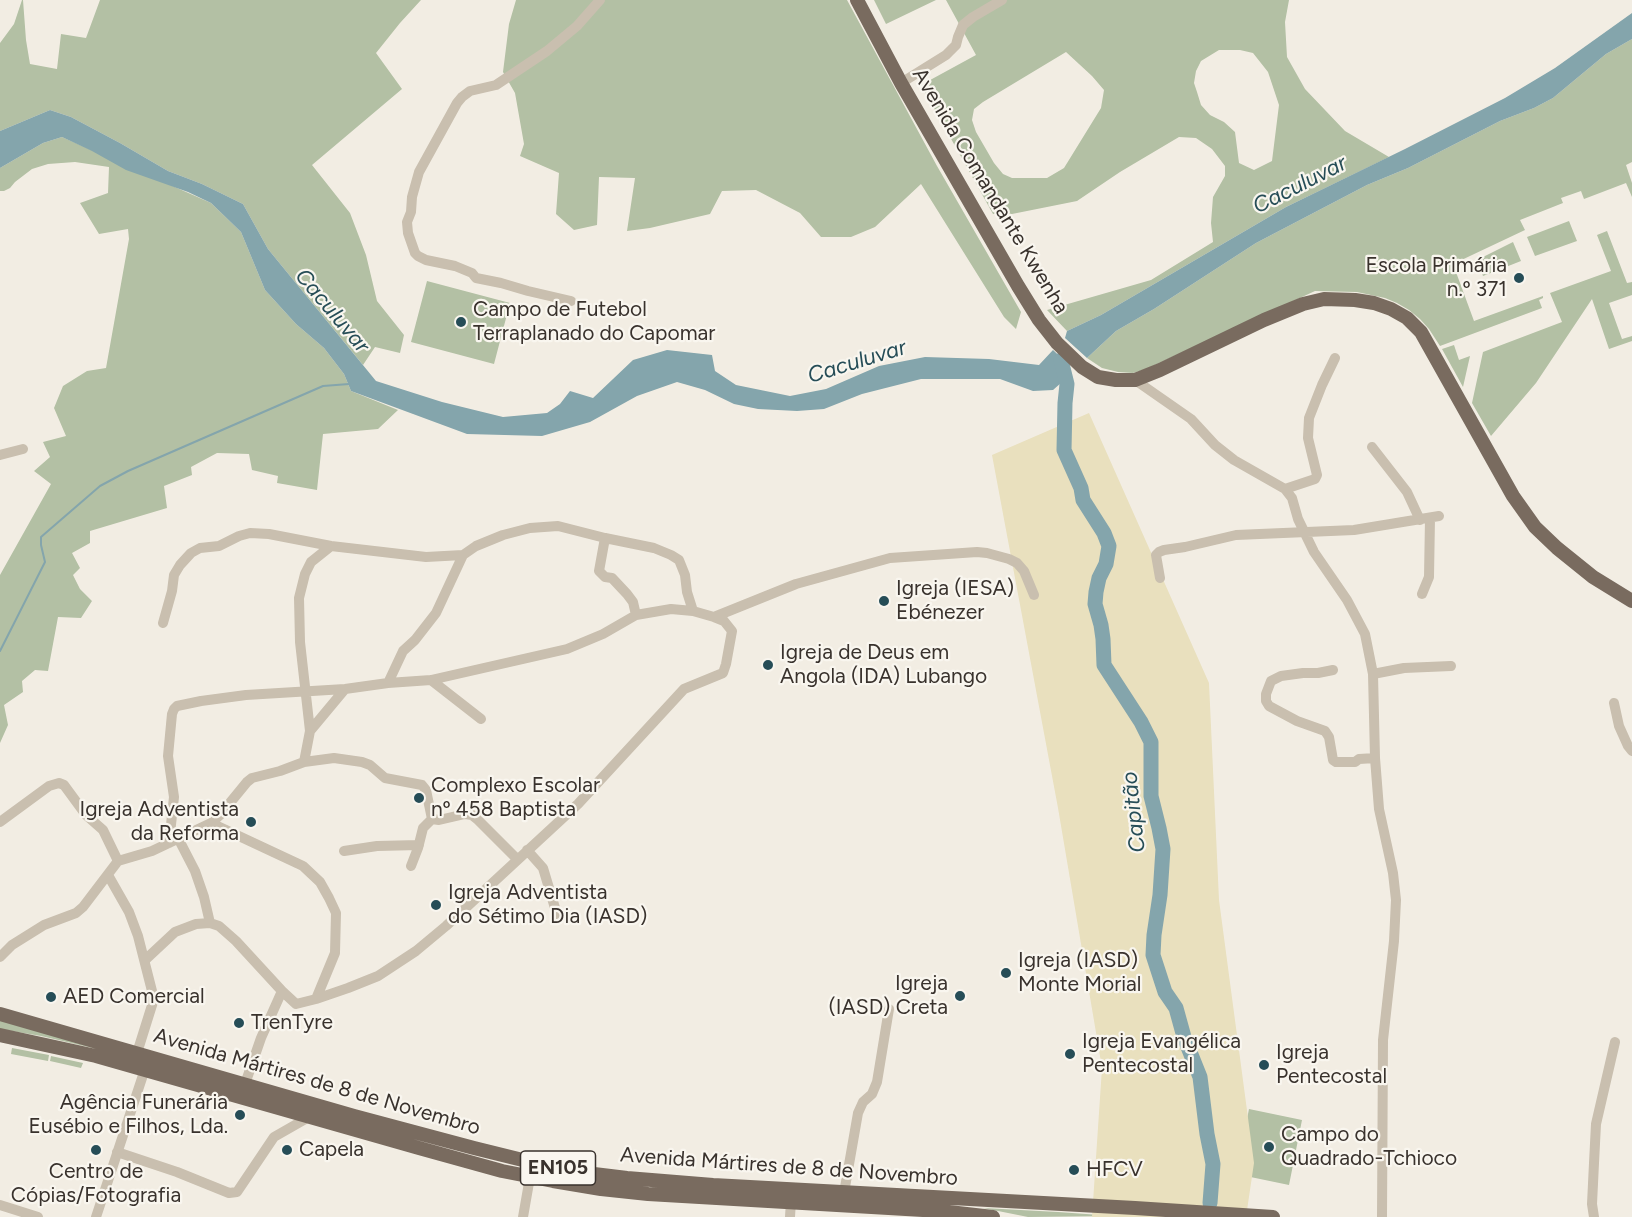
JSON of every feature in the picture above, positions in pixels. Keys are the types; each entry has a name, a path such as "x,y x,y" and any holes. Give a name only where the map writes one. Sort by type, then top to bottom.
{"main road":[{"name":"Avenida Comandante Kwenha","path":"857,0 901,83 1023,294 1039,320 1082,367 1098,377 1135,380 1264,320 1304,304 1324,299 1354,300 1374,303 1391,309 1407,318 1421,332 1513,496 1535,527 1593,577 1632,601"},
{"name":"Avenida Mártires de 8 de Novembro","path":"0,1014 474,1148 551,1167 594,1174 647,1180 1130,1213 1200,1212 1273,1217"},
{"name":"Avenida Mártires de 8 de Novembro","path":"0,1035 68,1049 145,1069 419,1148 530,1177 624,1192 940,1211 993,1217"}],"street":[{"path":"572,301 476,278 472,273 455,266 426,260 415,253 407,222 419,172 462,97 470,91 496,85 547,51 577,26 600,0"},
{"path":"901,83 946,55 956,45 963,24 1002,0"},
{"path":"1285,489 1315,478 1317,475 1308,438 1309,418 1335,357"},
{"path":"1135,380 1191,419 1215,445 1234,460 1285,489 1292,498 1298,519 1314,552 1347,600 1365,634 1373,674 1375,758 1380,809 1396,900 1383,1040 1382,1217"},
{"path":"1372,447 1429,518 1429,577 1422,594"},
{"path":"0,455 23,449"},
{"path":"1160,578 1156,555 1164,550 1236,535 1354,530 1429,518"},
{"path":"388,683 403,651 416,640 436,614 463,555 476,546 503,535 530,528 558,526 654,548 671,555 679,560 685,575 693,612"},
{"path":"163,623 174,575 191,552 200,548 219,546 250,533 268,534 331,546 426,557 463,555"},
{"path":"605,538 599,571 605,577 612,578 627,594 633,602 636,615"},
{"path":"304,762 310,731 300,642 299,598 305,574 311,562 331,546"},
{"path":"714,616 796,584 890,558 977,552 1017,563 1024,571 1034,595"},
{"path":"145,960 175,932 196,924 210,923 219,926 236,940 296,1004 378,976 416,951 446,926 578,804 684,689 723,673 732,631 724,621 714,616 671,609 636,615 603,634 567,649 431,680 223,698 177,706 172,714 168,756 174,797 173,841 195,871 210,923"},
{"path":"1373,674 1404,668 1451,666"},
{"path":"1333,670 1281,676 1271,681 1266,701 1269,706 1297,721 1325,731 1329,737 1333,760 1336,762 1355,762 1359,759 1375,758"},
{"path":"431,680 481,719"},
{"path":"310,731 345,689"},
{"path":"1614,703 1619,726 1632,751"},
{"path":"0,957 12,945 44,925 76,913 118,861 152,850 211,823 252,778 304,762 334,758 362,762 370,765 385,778 417,783 422,786 426,790 432,819"},
{"path":"0,822 49,786 59,783 64,785 86,815 103,830 118,861"},
{"path":"432,819 472,815 517,859"},
{"path":"411,866 423,828 432,819"},
{"path":"211,823 303,866 320,882 330,898 336,913 335,953 316,999"},
{"path":"344,851 376,846 419,844"},
{"path":"527,850 543,868 558,918"},
{"path":"108,875 129,912 145,960 152,991 153,1002 137,1053"},
{"path":"244,1084 282,991"},
{"path":"844,1193 858,1113 863,1101 872,1094 877,1082 889,1009"},
{"path":"1594,1217 1592,1204 1596,1124 1615,1042"},
{"path":"96,1217 145,1069"},
{"path":"117,1152 177,1172 229,1193 237,1192 274,1137 309,1117"},
{"path":"523,1217 530,1177"},
{"path":"790,1217 791,1201"},
{"path":"0,1205 38,1217"}],"green space":[{"path":"22,0 30,64 57,69 61,34 86,38 100,0 421,0 376,53 402,89 312,165 350,213 366,255 377,301 404,335 400,353 375,347 363,365 268,249 243,204 168,171 71,117 50,110 0,131 0,43 14,24"},
{"path":"516,0 847,0 937,166 1021,312 1016,329 1004,317 921,184 875,227 851,237 821,237 800,213 756,190 722,191 710,214 627,231 635,178 599,177 597,225 574,230 556,214 559,173 520,156 524,144 515,93 503,72 509,24"},
{"path":"874,0 936,0 886,24"},
{"path":"946,0 1289,0 1285,22 1287,57 1305,89 1345,131 1389,157 1286,207 1101,315 1067,331 1047,310 1151,280 1213,242 1211,223 1213,197 1225,176 1225,166 1212,149 1196,138 1179,137 1077,201 1012,214 993,214 921,85 976,55","holes":["1219,50 1240,50 1253,53 1268,72 1279,105 1272,161 1254,170 1239,163 1235,132 1224,122 1210,115 1201,105 1194,83 1201,61","1066,52 1104,90 1101,108 1064,168 1047,178 1012,178 1003,174 976,132 972,120 974,109"]},
{"path":"1632,39 1632,162 1626,165 1632,183 1632,197 1626,183 1584,199 1581,191 1561,198 1563,203 1520,220 1525,230 1453,264 1474,321 1543,296 1539,300 1542,308 1440,346 1420,319 1397,303 1357,292 1315,291 1133,373 1102,368 1087,358 1116,331 1256,243 1367,185 1408,168 1500,121 1553,98 1606,54"},
{"path":"62,137 211,203 241,232 265,290 296,324 324,348 344,374 351,391 398,410 378,429 323,434 317,490 277,483 278,476 252,470 249,454 217,453 191,467 192,475 164,486 167,508 90,531 90,543 72,553 80,568 73,575 80,589 92,601 81,618 58,617 48,671 35,670 22,681 23,692 4,705 8,725 0,743 0,575 51,484 34,471 50,457 43,442 66,436 54,408 63,386 87,371 106,368 129,239 128,229 99,234 80,203 108,193 109,167 75,162 48,164 32,169 10,188 0,191 0,168 43,143"},
{"path":"1569,221 1577,241 1535,256 1527,237"},
{"path":"1607,231 1627,283 1632,282 1632,295 1609,303 1622,339 1632,336 1632,341 1609,349 1592,299 1536,383 1491,436 1472,403 1483,352 1562,322 1550,293 1611,271 1597,235"},
{"path":"1513,242 1521,261 1483,276 1477,260"},
{"name":"Campo de Futebol Terraplanado do Capomar","path":"427,281 510,303 494,364 411,342"},
{"path":"1454,345 1459,360 1470,356 1463,387 1442,349"},
{"path":"0,1020 110,1052 0,1029"},
{"path":"12,1048 49,1055 48,1061 11,1054"},
{"path":"51,1056 83,1063 81,1068 50,1061"},
{"name":"Campo do Quadrado-Tchioco","path":"1249,1109 1302,1120 1289,1185 1236,1174"},
{"path":"983,1208 1058,1212 1114,1216 1028,1217"}],"sand":[{"path":"1089,413 1209,683 1219,900 1254,1163 1246,1217 1092,1217 1102,1068 1058,808 992,455"}],"water":[{"path":"1632,13 1632,39 1606,54 1553,98 1500,121 1408,168 1367,185 1256,243 1116,331 1087,358 1065,338 1067,331 1101,315 1286,207 1505,98 1555,68"},
{"path":"50,110 71,117 168,171 243,204 268,249 376,381 442,402 503,417 547,413 560,404 570,391 593,398 633,360 667,350 712,355 715,371 736,385 790,396 826,389 879,366 925,357 989,359 1039,365 1053,350 1070,366 1070,375 1053,390 1033,391 1000,379 921,379 862,394 824,409 797,411 758,409 734,404 705,390 677,382 637,396 590,422 542,436 467,434 351,391 344,374 324,348 296,324 265,290 241,232 211,203 188,192 126,170 62,137 43,143 0,168 0,131"}],"waterway":[{"name":"Capitão","path":"1061,360 1067,384 1064,450 1081,488 1083,500 1104,533 1109,546 1106,564 1099,578 1095,604 1101,625 1104,665 1141,722 1151,742 1151,796 1163,849 1153,955 1165,992 1176,1008 1184,1037 1200,1077 1213,1164 1210,1203"},
{"path":"0,651 45,562 41,537 100,486 128,471 323,386 349,384"}],"place":[{"name":"Escola Primária n.º 371","path":"1519,278"},
{"name":"Campo de Futebol Terraplanado do Capomar","path":"461,322"},
{"name":"Igreja (IESA) Ebénezer","path":"884,601"},
{"name":"Igreja de Deus em Angola (IDA) Lubango","path":"768,665"},
{"name":"Complexo Escolar nº 458 Baptista","path":"419,798"},
{"name":"Igreja Adventista da Reforma","path":"251,822"},
{"name":"Igreja Adventista do Sétimo Dia (IASD)","path":"436,905"},
{"name":"Igreja (IASD) Monte Morial","path":"1006,973"},
{"name":"Igreja (IASD) Creta","path":"960,996"},
{"name":"AED Comercial","path":"51,997"},
{"name":"TrenTyre","path":"239,1023"},
{"name":"Igreja Evangélica Pentecostal","path":"1070,1054"},
{"name":"Igreja Pentecostal","path":"1264,1065"},
{"name":"Agência Funerária Eusébio e Filhos, Lda.","path":"240,1115"},
{"name":"Campo do Quadrado-Tchioco","path":"1269,1147"},
{"name":"Centro de Cópias/Fotografia","path":"96,1150"},
{"name":"Capela","path":"287,1150"},
{"name":"HFCV","path":"1074,1170"}],"water label":[{"name":"Caculuvar","path":"1300,185"},
{"name":"Caculuvar","path":"332,311"},
{"name":"Caculuvar","path":"857,362"}]}
